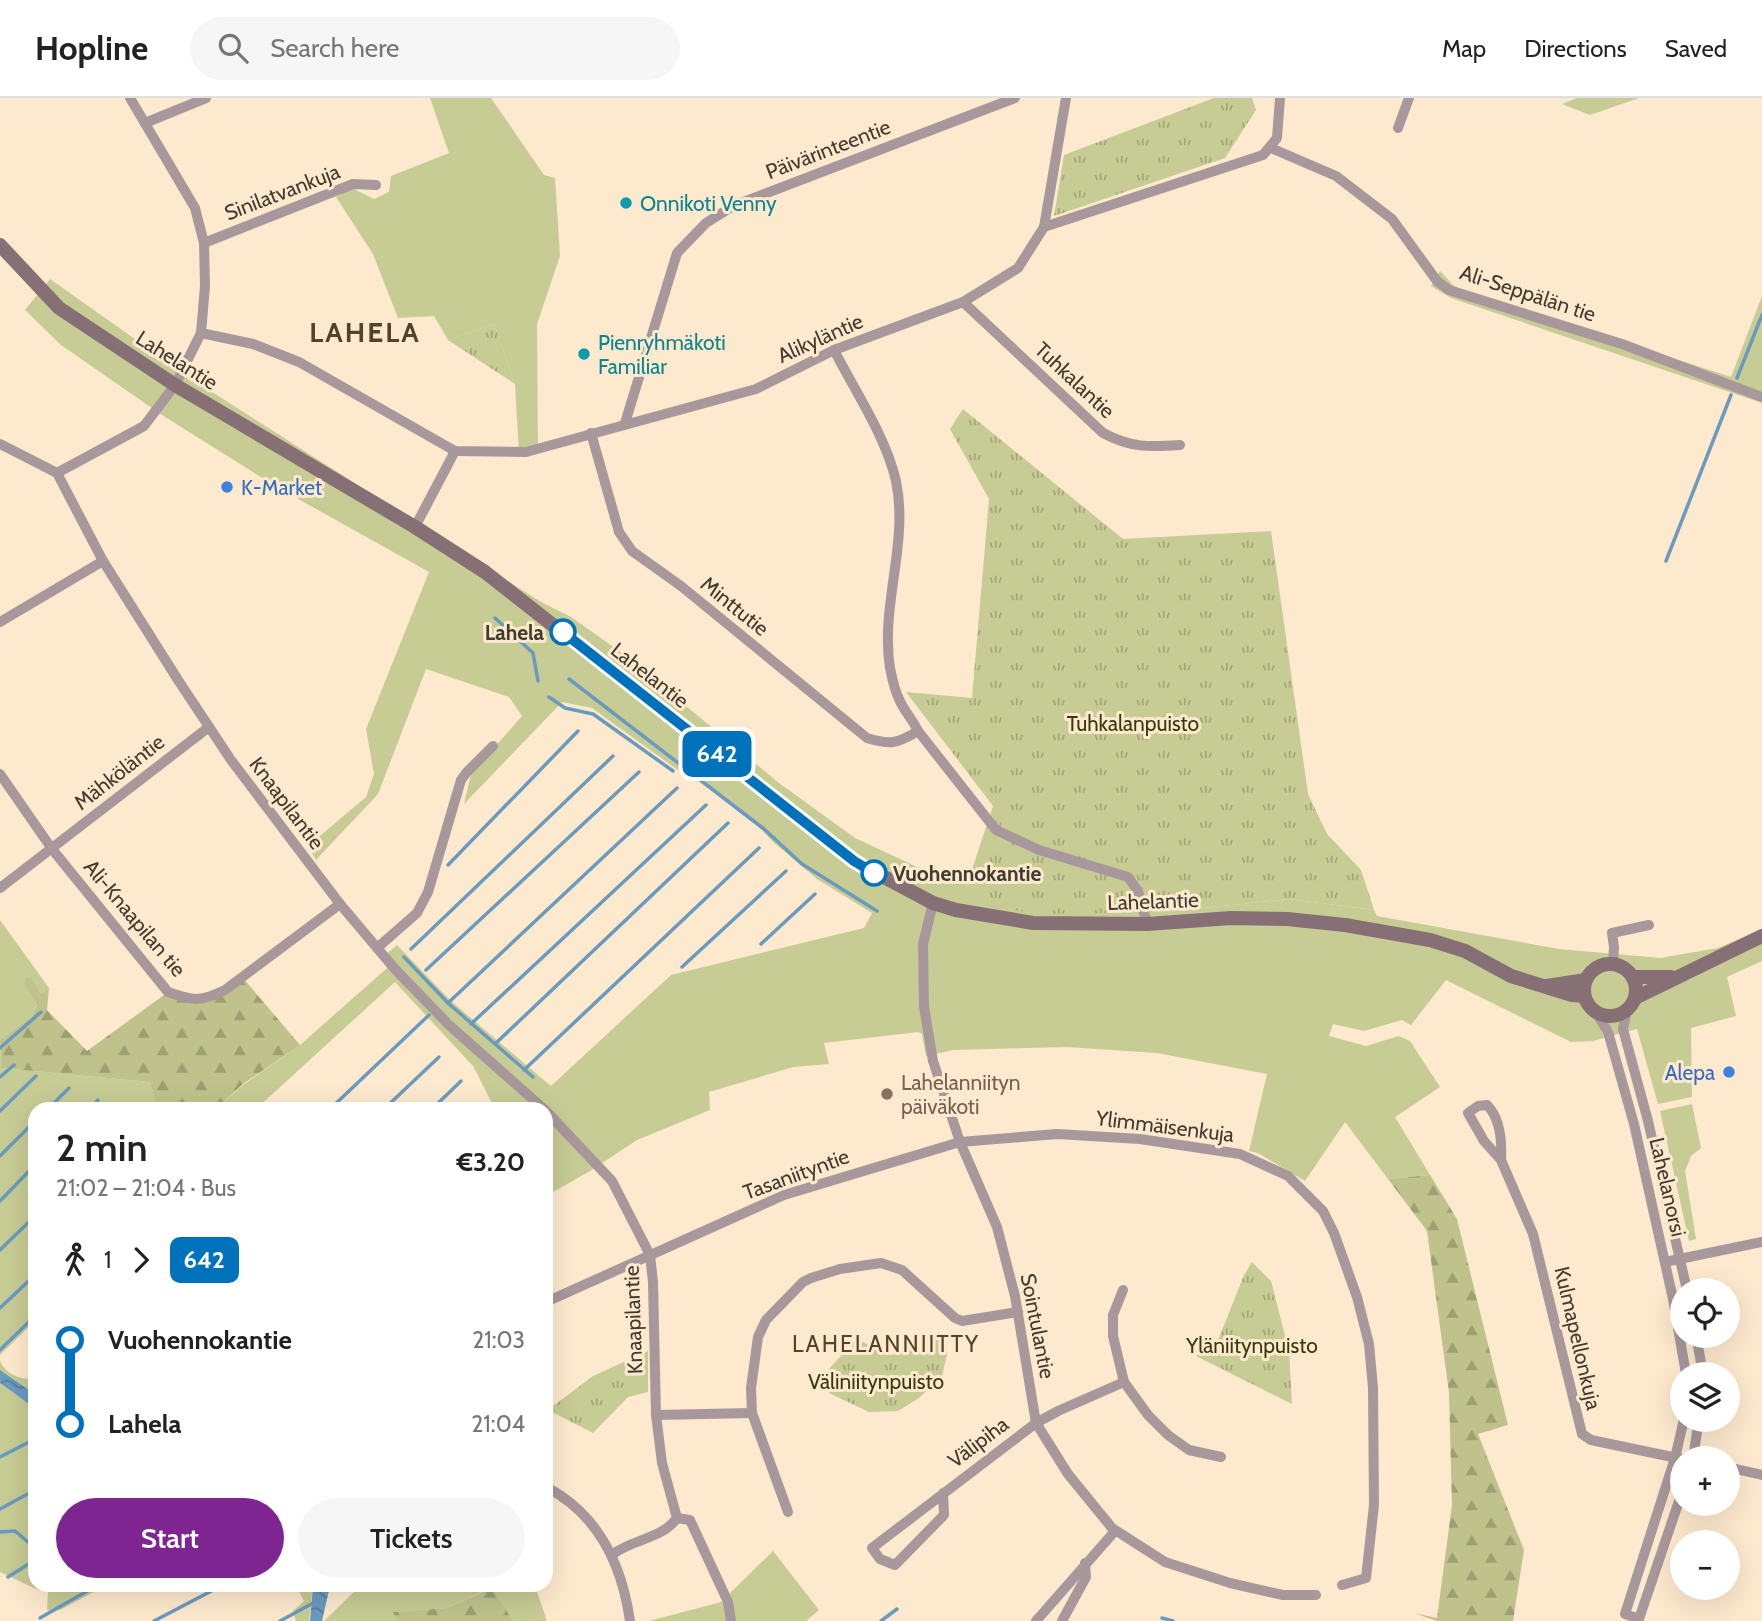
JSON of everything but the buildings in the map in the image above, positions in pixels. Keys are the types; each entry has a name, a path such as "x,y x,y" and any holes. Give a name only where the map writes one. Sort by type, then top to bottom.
{"main road":[{"name":"Lahelantie","path":"0,245 59,308 175,385 415,527 485,572 854,861 933,903 1034,923 1147,924 1231,918 1287,919 1345,925 1430,940 1465,951 1511,975 1572,995 1584,996"},
{"path":"1586,980 1584,996 1596,1012 1613,1016 1676,977 1762,936"},
{"name":"Lahelantie","path":"1545,986 1586,980 1595,968 1613,964"},
{"path":"1613,964 1623,967 1633,977 1636,984 1631,1004"},
{"path":"1633,977 1676,977"}],"street":[{"path":"0,444 57,473 144,426 175,385 201,333 205,286 204,243 195,208 130,98"},
{"path":"145,123 206,98"},
{"name":"Päivärinteentie","path":"625,423 677,253 706,223 733,206 1014,98"},
{"name":"Alikyläntie","path":"201,333 253,344 299,362 455,451 526,452 756,389 834,351 963,302 1018,268 1044,227 1066,98"},
{"path":"1044,227 1203,177 1263,155 1277,138 1280,98"},
{"path":"1398,128 1409,98"},
{"name":"Ali-Seppälän tie","path":"1271,148 1336,176 1392,219 1437,281 1449,290 1622,344 1762,397"},
{"name":"Sinilatvankuja","path":"204,243 353,184 376,185"},
{"name":"Tuhkalantie","path":"963,302 1103,433 1122,443 1145,447 1180,445"},
{"path":"834,351 888,455 896,484 899,533 889,631 890,667 899,699 918,731 996,830 1039,850 1128,877 1138,891 1147,924"},
{"name":"Minttutie","path":"591,433 619,532 632,551 681,586 867,738 887,744 918,731"},
{"path":"415,527 455,451"},
{"name":"Knaapilantie","path":"57,473 103,561 209,727 340,904 394,968 449,1025 536,1102"},
{"path":"0,622 103,561"},
{"name":"Mähköläntie","path":"0,888 209,727"},
{"path":"377,948 417,913 428,892 461,780 493,746"},
{"name":"Ali-Knaapilan tie","path":"0,774 52,849 169,992 191,1000 207,999 225,990 340,904"},
{"name":"Sointulantie","path":"933,903 923,944 924,1007 933,1061 960,1142 997,1227 1018,1312 1036,1423 1068,1474 1115,1531 1165,1562 1230,1583 1283,1595 1316,1595"},
{"path":"1613,964 1612,933 1649,925"},
{"name":"Lahelanorsi","path":"1631,1004 1623,1029 1648,1121 1684,1278"},
{"name":"Lahelanorsi","path":"1596,1012 1608,1032 1634,1124 1665,1262 1684,1362"},
{"name":"Kulmapellonkuja","path":"1501,1160 1502,1144 1493,1111 1487,1105 1478,1106 1468,1113 1485,1141 1501,1160 1533,1234 1582,1434 1591,1440 1670,1457"},
{"name":"Knaapilantie","path":"553,1118 612,1181 650,1255 656,1415 663,1463 677,1518"},
{"name":"Ylimmäisenkuja","path":"960,1142 1057,1134 1140,1139 1240,1154 1288,1176 1323,1211 1334,1233 1357,1297 1369,1344 1373,1388 1374,1505 1366,1578 1342,1585"},
{"name":"Tasaniityntie","path":"553,1299 784,1195 960,1142"},
{"path":"1665,1262 1762,1242"},
{"path":"788,1512 752,1413 751,1388 758,1337 766,1320 803,1282 840,1269 881,1263 902,1270 955,1318 962,1321 1018,1312"},
{"path":"1124,1290 1113,1315 1113,1336 1125,1382 1148,1415 1168,1435 1189,1450 1221,1457"},
{"name":"Välipiha","path":"943,1493 944,1515 895,1565 880,1559 872,1548 943,1493 1036,1423 1125,1382"},
{"path":"656,1415 752,1413"},
{"path":"1740,1470 1762,1475"},
{"path":"1670,1485 1625,1615 1639,1619 1674,1516"},
{"path":"553,1490 562,1495 593,1526 613,1554 628,1604 630,1621"},
{"path":"613,1554 669,1529 677,1518 690,1520 724,1592 731,1621"},
{"path":"1036,1621 1115,1531"},
{"path":"1062,1621 1086,1577 1085,1563"}],"green space":[{"path":"430,98 491,98 544,175 555,178 560,256 537,324 538,448 519,454 515,384 494,324 448,340 434,316 398,318 373,254 336,197 352,188 374,199 389,192 391,176 449,153"},
{"path":"1214,98 1252,98 1256,110 1225,158 1054,216 1064,155"},
{"path":"1577,98 1639,98 1590,115 1562,104"},
{"path":"1440,271 1455,287 1731,377 1762,296 1762,403 1451,298 1431,286"},
{"path":"50,279 190,378 541,602 571,617 622,653 779,783 855,838 930,873 969,876 963,900 1166,912 1289,899 1374,910 1377,916 1559,949 1660,958 1718,948 1762,929 1762,961 1727,977 1736,1016 1691,1028 1692,1097 1658,1104 1637,1029 1593,1041 1571,1042 1446,980 1411,1025 1402,1020 1364,1031 1333,1024 1329,1036 1366,1046 1399,1036 1410,1041 1440,1087 1395,1117 1430,1175 1388,1179 1345,1122 1305,1181 1258,1153 1249,1151 1267,1074 1157,1053 1067,1047 953,1050 926,1056 922,1034 918,1032 824,1043 829,1064 793,1067 709,1092 710,1110 637,1140 553,1192 553,1102 491,1102 473,1066 395,982 264,1102 224,1102 243,1085 300,1045 386,969 390,964 384,956 397,945 451,1001 551,1086 671,975 864,928 872,913 817,879 760,828 689,774 682,773 592,708 562,702 464,804 471,774 522,716 509,697 426,669 378,794 316,860 308,846 366,797 374,774 366,729 429,572 275,486 162,415 61,345 25,310"},
{"path":"494,324 515,384 448,340"},
{"name":"Tuhkalanpuisto","path":"963,409 1123,539 1271,531 1308,794 1327,834 1361,870 1374,910 1289,899 1166,912 1036,914 962,900 993,806 906,692 972,698 989,499 950,429"},
{"path":"0,920 49,988 41,993 31,979 24,984 37,1004 32,1016 0,1040"},
{"path":"26,978 31,978 41,993 49,988 47,1010 87,1051 168,992 191,1000 243,978 300,1045 243,1084 224,1102 156,1102 150,1082 1,1068 0,1040 32,1016 37,1005 24,984"},
{"path":"0,1045 1,1068 150,1082 156,1102 28,1102 28,1328 0,1355"},
{"path":"1692,1104 1701,1148 1691,1156 1685,1171 1696,1239 1689,1241 1660,1111"},
{"path":"1430,1175 1457,1219 1508,1425 1478,1434 1524,1550 1513,1621 1437,1621 1414,1613 1437,1618 1452,1505 1449,1393 1427,1231 1388,1179"},
{"name":"Yläniitynpuisto","path":"1252,1262 1271,1281 1289,1351 1292,1404 1196,1356 1219,1338 1244,1275"},
{"name":"Väliniitynpuisto","path":"945,1334 947,1355 942,1376 919,1398 898,1411 869,1412 829,1393 828,1370 856,1339 891,1355 923,1345"},
{"path":"648,1351 648,1392 628,1397 593,1433 553,1413 553,1406 593,1376"},
{"path":"0,1361 6,1370 15,1376 28,1379 28,1389 0,1370"},
{"path":"0,1383 28,1403 28,1585 0,1572"},
{"path":"773,1551 819,1610 806,1621 649,1621 721,1602"},
{"path":"48,1592 94,1592 60,1610 47,1610"},
{"path":"299,1592 312,1592 309,1621 296,1621 293,1611 304,1601"},
{"path":"354,1592 482,1592 447,1608 394,1612 397,1621 324,1621"},
{"path":"483,1592 495,1592 513,1621 397,1621 393,1612 447,1608"},
{"path":"494,1592 537,1592 547,1621 513,1621"}],"water":[{"path":"0,1370 28,1389 28,1403 0,1383"},
{"path":"312,1592 329,1592 322,1621 310,1621"}],"waterway":[{"path":"1737,378 1762,315"},
{"path":"1666,561 1731,395"},
{"path":"495,618 533,653 538,681"},
{"path":"569,679 764,829 802,864 877,911"},
{"path":"549,697 565,708 593,714 673,771"},
{"path":"448,865 578,731"},
{"path":"411,949 613,756"},
{"path":"426,970 639,772"},
{"path":"448,1003 677,788"},
{"path":"471,1024 706,805"},
{"path":"495,1044 728,823"},
{"path":"524,1070 759,848"},
{"path":"682,967 786,871"},
{"path":"761,944 815,894"},
{"path":"404,957 448,1003 533,1077"},
{"path":"0,1048 41,1012"},
{"path":"337,1102 429,1015"},
{"path":"391,1102 439,1057"},
{"path":"0,1077 14,1065"},
{"path":"0,1111 36,1076"},
{"path":"439,1102 461,1081"},
{"path":"55,1102 69,1088"},
{"path":"0,1156 28,1128"},
{"path":"0,1201 28,1172"},
{"path":"0,1250 28,1223"},
{"path":"0,1308 28,1282"},
{"path":"0,1350 28,1323"},
{"path":"0,1457 28,1443"},
{"path":"0,1509 28,1494"},
{"path":"0,1532 15,1531 28,1542"},
{"path":"8,1577 28,1564"},
{"path":"40,1618 86,1592"},
{"path":"154,1621 210,1592"},
{"path":"280,1621 315,1602"},
{"path":"881,1621 897,1609"},
{"path":"1162,1618 1173,1621"}],"bus line":[{"name":"642","path":"563,632 854,861 874,873"}],"place":[{"name":"Onnikoti Venny","path":"626,203"},
{"name":"Pienryhmäkoti Familiar","path":"584,354"},
{"name":"K-Market","path":"227,487"},
{"name":"Lahela","path":"563,632"},
{"name":"Vuohennokantie","path":"874,873"},
{"name":"Alepa","path":"1729,1072"},
{"name":"Lahelanniityn päiväkoti","path":"887,1094"}],"district":[{"name":"LAHELA","path":"365,332"},
{"name":"LAHELANNIITTY","path":"886,1344"}]}
